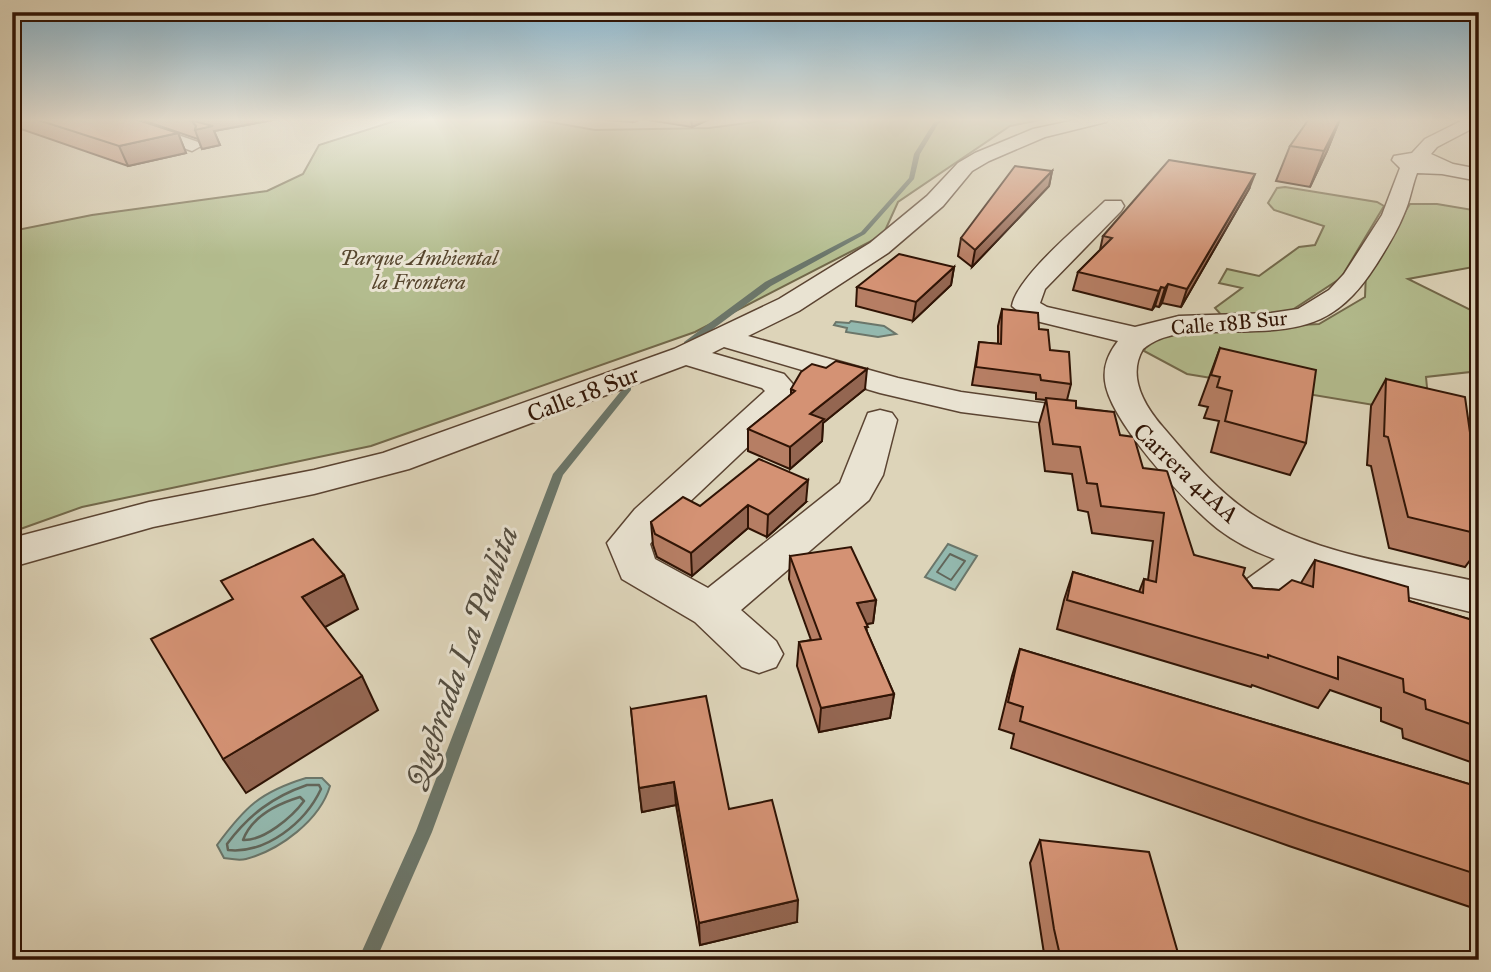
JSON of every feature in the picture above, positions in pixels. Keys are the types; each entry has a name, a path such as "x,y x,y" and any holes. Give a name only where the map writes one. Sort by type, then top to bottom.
{"street":[{"name":"Calle 18 Sur","path":"12,553 149,515 314,482 396,461 685,355 789,305 879,248 934,201 969,164"},
{"name":"Calle 18B Sur","path":"1136,419 1119,384 1120,367 1125,353 1139,337 1191,324 1279,321 1311,314 1332,304 1353,282 1393,214 1403,181 1413,164"},
{"path":"1444,164 1443,168 1479,175"},
{"path":"1113,206 1033,286 1026,306 1038,313 1139,337"},
{"name":"Carrera 41AA","path":"724,338 891,386 961,401 1082,419 1136,419 1220,509 1253,533 1311,557 1479,597"},
{"path":"685,355 773,381 782,390 779,399 649,518 628,543 637,568 711,610 759,654"},
{"path":"711,610 855,491 864,475 880,420"},
{"path":"1254,602 1255,597 1274,580 1311,557"}],"green space":[{"name":"Parque Ambiental la Frontera","path":"308,164 953,164 898,202 883,235 695,332 371,446 82,507 12,532 12,231 92,215 267,191 303,174"},
{"path":"1277,188 1377,202 1384,206 1341,278 1286,314 1223,317 1215,308 1242,288 1219,283 1227,269 1259,276 1299,247 1315,245 1324,226 1274,210 1268,203"},
{"path":"1410,204 1437,204 1479,211 1479,266 1408,279 1479,314 1479,371 1426,377 1429,408 1416,412 1187,374 1144,351 1149,337 1177,331 1319,324 1365,297 1366,272"}],"water":[{"path":"851,321 884,326 896,334 878,337 846,332 847,328 834,325 836,322"},
{"path":"948,544 977,556 955,590 925,577"},
{"path":"306,778 322,778 330,786 325,799 308,822 285,841 259,855 243,860 224,858 217,845 245,811 265,795"}],"building":[{"path":"1165,164 1196,164 1255,174 1187,289 1168,284 1159,291 1078,272 1112,238 1103,236"},
{"path":"1015,166 1052,171 975,250 961,238"},
{"path":"899,254 954,267 916,302 857,287"},
{"path":"1002,309 1038,313 1039,329 1048,330 1050,350 1069,352 1071,384 1041,380 1040,375 976,367 979,342 1001,344"},
{"path":"1220,348 1316,370 1306,443 1225,421 1232,391 1217,387 1220,377 1211,375"},
{"path":"836,361 867,369 810,414 824,419 790,447 748,429 795,391 791,389 801,372 812,364 826,368"},
{"path":"1386,379 1465,397 1479,497 1479,534 1408,517 1388,437 1384,436"},
{"path":"1046,398 1076,401 1076,408 1114,412 1120,435 1134,437 1143,468 1167,471 1194,555 1245,568 1243,575 1253,588 1279,590 1292,580 1313,587 1315,560 1408,587 1409,601 1479,622 1479,727 1426,709 1425,700 1404,692 1403,679 1338,657 1338,679 1268,655 1268,658 1067,600 1073,572 1143,593 1144,579 1156,582 1164,513 1101,506 1097,484 1087,483 1080,447 1053,444"},
{"path":"759,459 808,480 768,515 748,505 691,553 655,534 651,522 683,497 700,506"},
{"path":"313,539 344,575 302,597 362,676 223,759 151,639 233,599 221,581"},
{"path":"851,547 876,600 857,603 894,694 821,708 799,642 821,639 790,556"},
{"path":"1020,649 1479,787 1479,875 1020,721 1023,707 1008,702"},
{"path":"706,696 729,809 772,800 798,900 699,923 674,782 639,788 631,709"},
{"path":"1040,840 1149,852 1180,960 1061,960"}],"waterway":[{"name":"Quebrada La Paulita","path":"687,344 768,284 863,233 912,178 915,164"},
{"name":"Quebrada La Paulita","path":"367,960 424,832 558,474 628,388"}]}
